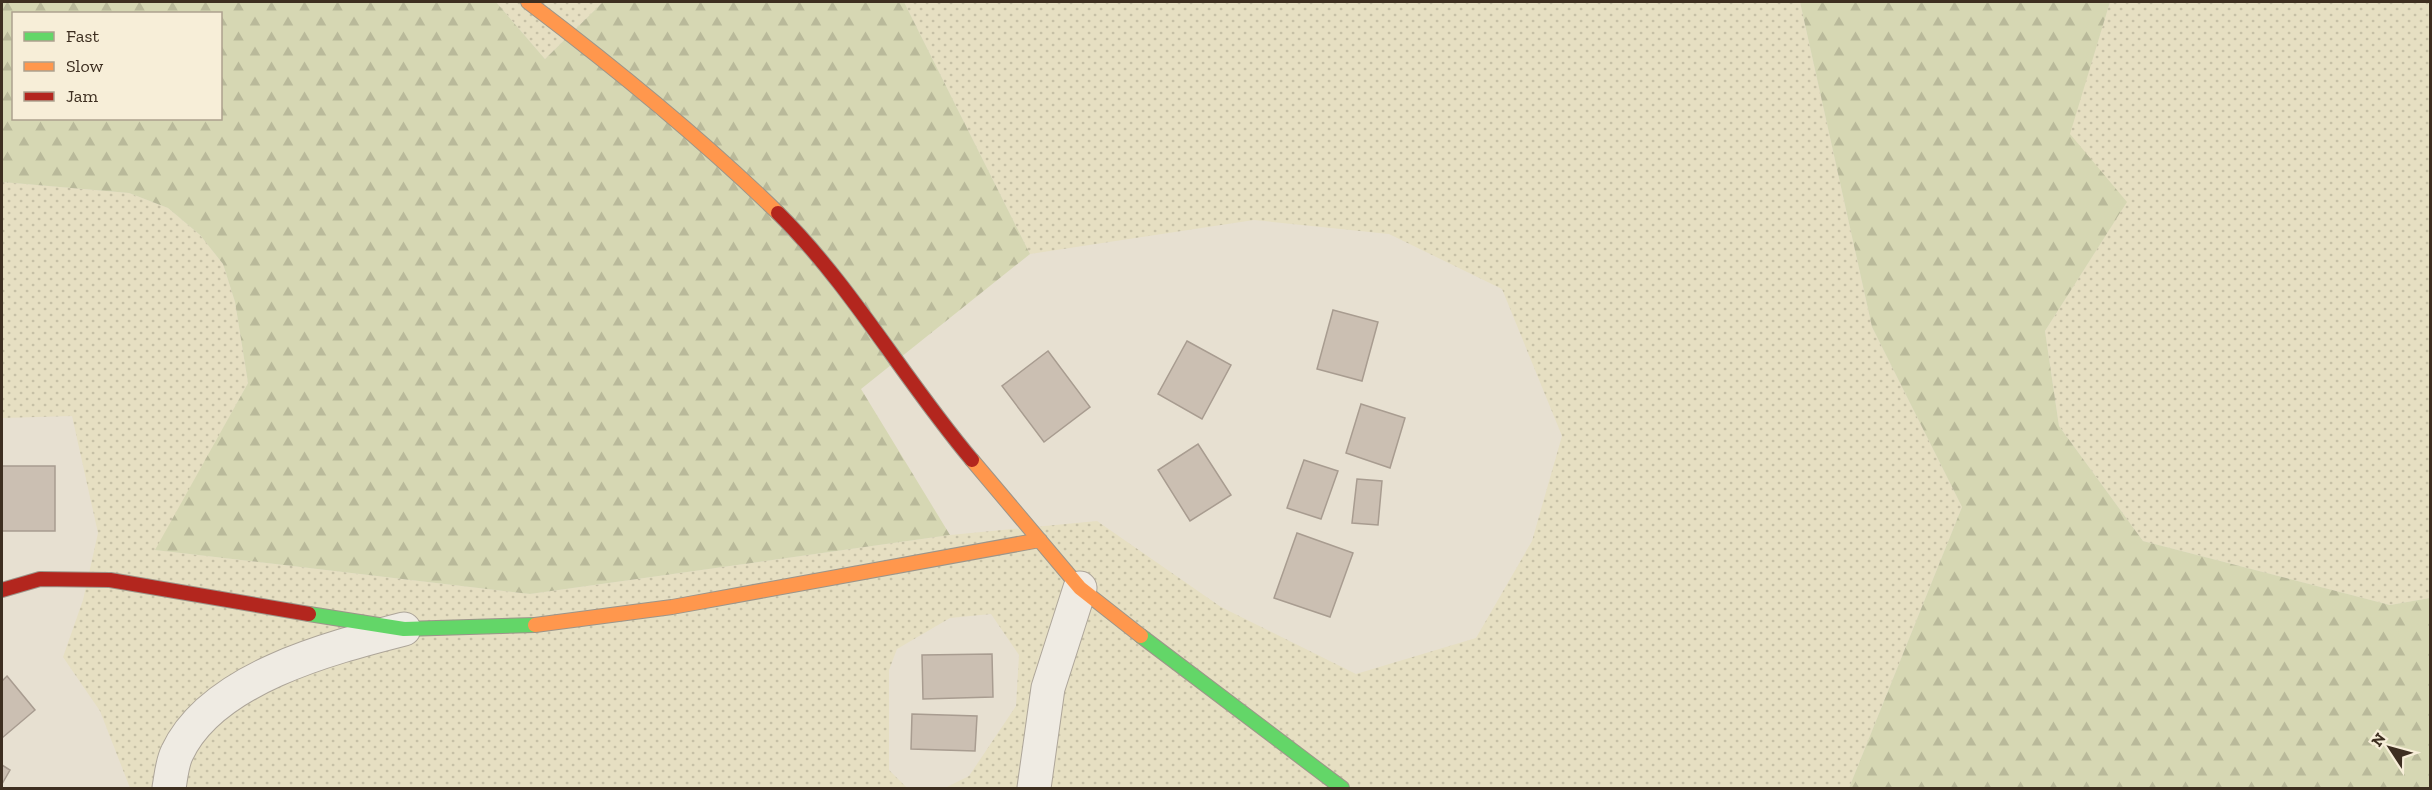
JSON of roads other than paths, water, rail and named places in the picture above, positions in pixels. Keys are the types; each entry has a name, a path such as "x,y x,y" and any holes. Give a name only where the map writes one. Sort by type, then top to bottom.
{"street":[{"path":"528,2 588,47 728,164 787,222 837,282 948,432 1080,588 1176,663 1284,742 1342,789"},
{"path":"2,590 40,579 110,580 243,604 404,629 520,627 672,607 1040,540"},
{"path":"1034,789 1048,688 1080,588"},
{"path":"169,789 176,754 198,719 220,700 247,684 292,665 354,642 404,629"}]}
